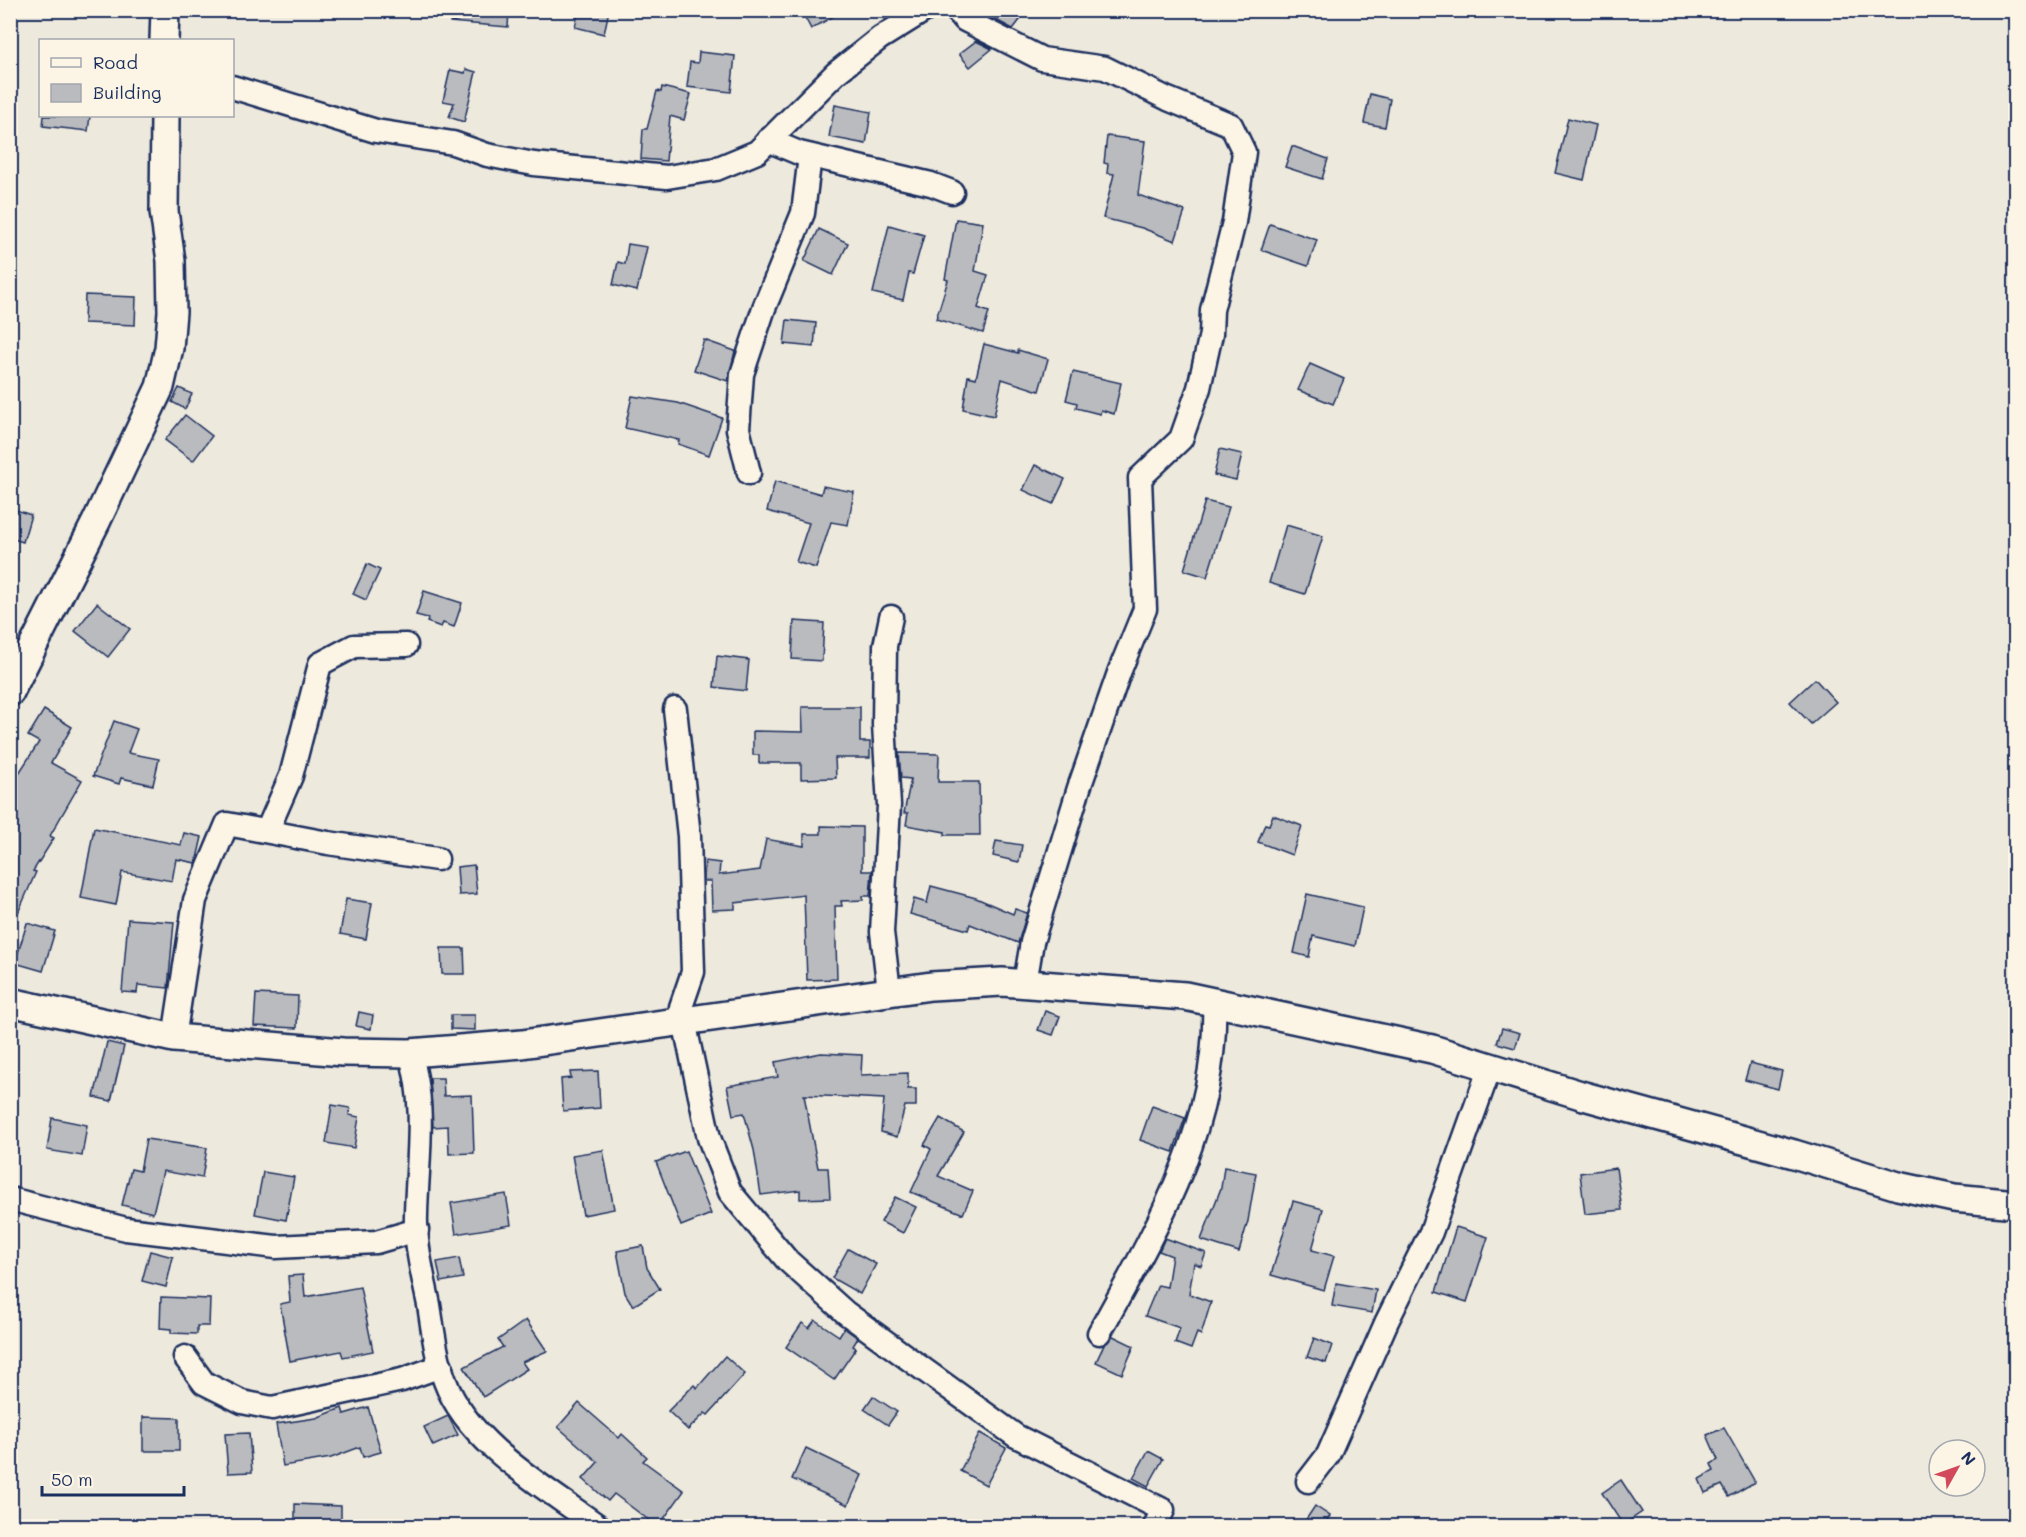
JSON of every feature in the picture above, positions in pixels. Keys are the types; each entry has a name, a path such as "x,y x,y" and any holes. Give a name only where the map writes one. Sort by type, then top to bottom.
{"street":[{"path":"164,39 165,10"},
{"path":"234,88 376,131 453,143 487,155 534,164 667,177 716,169 757,152 836,73 880,38 925,10"},
{"path":"956,10 965,20 1042,59 1105,68 1168,99 1231,124 1244,152 1234,222 1212,310 1211,334 1199,388 1180,439 1140,478 1145,609 1079,788 1032,942 1025,983"},
{"path":"10,692 102,511 160,387 169,348 171,312 171,261 164,211 165,117"},
{"path":"768,140 810,156 931,184 952,192"},
{"path":"749,473 738,429 742,374 764,308 803,213 810,156"},
{"path":"889,991 882,932 889,805 884,726 885,646 891,617"},
{"path":"267,831 291,776 320,664 354,646 406,645"},
{"path":"675,709 689,836 693,960 693,972 681,1007 709,1138 730,1192 787,1260 846,1312 1016,1436 1163,1510 1155,1527"},
{"path":"174,1038 195,900 228,824 437,859"},
{"path":"10,1002 174,1038 343,1052 410,1053 522,1044 889,991 960,984 1025,983 1145,992 1215,1002 1432,1049 1898,1186 1954,1198 2016,1204"},
{"path":"1100,1333 1177,1186 1206,1094 1216,1037 1215,1002"},
{"path":"410,1053 419,1080 421,1108 417,1230 441,1366 459,1409 487,1443 598,1527"},
{"path":"1308,1481 1328,1455 1387,1321 1431,1232 1490,1067"},
{"path":"10,1198 126,1229 276,1247 376,1242 417,1230"},
{"path":"186,1357 204,1383 242,1402 272,1408 402,1380 441,1366"}],"building":[{"path":"450,10 509,10 508,27 450,22"},
{"path":"579,10 609,10 604,34 575,27"},
{"path":"801,10 845,10 811,29"},
{"path":"977,10 1008,10 1020,20 1013,29"},
{"path":"976,41 992,49 970,67 959,54"},
{"path":"699,52 735,56 731,92 687,87 690,62 698,63"},
{"path":"466,69 476,72 464,122 449,117 454,103 443,101 450,70 465,73"},
{"path":"662,87 691,94 684,120 670,116 666,161 641,159 643,129 647,129 657,91 661,92"},
{"path":"1370,94 1390,99 1385,127 1364,123"},
{"path":"835,105 871,112 866,144 829,137"},
{"path":"44,117 90,117 88,131 43,126"},
{"path":"1568,118 1596,125 1584,180 1555,173"},
{"path":"1107,136 1145,141 1138,195 1185,211 1175,241 1142,228 1103,218 1114,174 1107,173 1108,164 1104,163"},
{"path":"1292,146 1328,159 1322,179 1285,167"},
{"path":"956,219 983,223 975,271 988,275 978,308 989,312 983,333 936,319 948,280 945,279"},
{"path":"1270,224 1317,240 1308,266 1261,250"},
{"path":"889,225 924,235 913,274 909,273 903,300 873,293"},
{"path":"819,229 848,243 833,275 804,261"},
{"path":"628,244 647,247 637,291 613,285 618,262 625,264"},
{"path":"85,295 136,297 135,325 84,323"},
{"path":"787,320 816,323 814,347 784,344"},
{"path":"704,340 735,351 728,381 694,370"},
{"path":"984,344 1018,353 1018,350 1048,359 1039,391 1002,379 994,416 963,409 968,376 976,378"},
{"path":"1310,364 1344,379 1333,404 1298,390"},
{"path":"1073,372 1121,383 1114,414 1101,410 1100,414 1076,408 1077,403 1066,400"},
{"path":"179,388 192,394 185,409 172,402"},
{"path":"632,396 678,403 722,418 709,455 678,444 679,440 625,428"},
{"path":"185,415 212,436 193,461 165,440"},
{"path":"1220,449 1242,454 1236,480 1214,475"},
{"path":"1035,465 1065,479 1053,504 1023,490"},
{"path":"775,481 821,494 823,486 854,492 848,525 831,522 816,568 796,562 809,523 767,511"},
{"path":"1205,501 1229,507 1207,577 1184,570"},
{"path":"10,508 31,515 23,542 10,538"},
{"path":"1286,525 1323,536 1305,594 1269,583"},
{"path":"367,564 380,570 366,600 353,594"},
{"path":"424,591 462,603 454,627 443,623 441,627 427,622 428,618 416,615"},
{"path":"97,603 130,629 108,657 75,631"},
{"path":"794,621 824,623 822,661 792,659"},
{"path":"717,656 749,660 746,691 714,687"},
{"path":"1815,679 1836,702 1811,724 1790,702"},
{"path":"802,707 860,707 860,742 870,742 870,758 835,758 836,778 801,779 801,763 759,763 759,755 753,755 753,731 803,732"},
{"path":"44,710 72,727 51,763 82,780 50,836 54,838 33,871 36,872 10,931 10,787 39,742 28,736"},
{"path":"114,721 137,729 128,753 159,759 153,785 121,778 119,784 93,776"},
{"path":"899,753 939,754 938,782 979,782 980,835 945,835 945,832 906,825 908,813 904,813 911,779 901,778"},
{"path":"1273,815 1302,826 1292,855 1258,842 1265,824 1269,825"},
{"path":"821,826 862,827 862,871 872,871 870,896 863,896 863,900 841,901 842,906 835,906 837,979 807,980 804,895 735,903 735,909 712,910 711,881 704,881 705,861 720,863 719,875 760,870 766,839 804,846 804,834 821,834"},
{"path":"94,828 181,845 184,833 202,837 196,863 176,859 172,881 122,872 116,905 81,898"},
{"path":"996,841 1022,845 1019,862 993,856"},
{"path":"474,865 477,894 459,895 457,867"},
{"path":"931,886 976,898 1013,914 1015,909 1027,913 1018,943 970,924 968,930 910,914 914,899 927,903"},
{"path":"1307,894 1363,907 1355,946 1313,936 1309,957 1294,953"},
{"path":"346,899 372,903 366,939 340,934"},
{"path":"128,919 174,922 168,988 138,985 137,993 122,992"},
{"path":"27,923 55,931 43,971 15,963"},
{"path":"441,948 464,948 465,974 442,974"},
{"path":"256,994 298,996 297,1028 254,1026"},
{"path":"1045,1011 1060,1016 1053,1035 1038,1030"},
{"path":"359,1012 373,1015 371,1029 356,1026"},
{"path":"451,1015 475,1015 475,1030 451,1029"},
{"path":"1502,1028 1520,1033 1515,1048 1497,1043"},
{"path":"107,1042 124,1046 111,1101 94,1097"},
{"path":"821,1053 862,1055 861,1075 908,1073 908,1089 916,1089 916,1106 905,1106 897,1137 881,1132 884,1099 804,1095 818,1168 828,1168 830,1198 800,1199 800,1190 761,1195 754,1150 744,1113 733,1115 727,1086 778,1077 775,1062"},
{"path":"1750,1063 1782,1071 1778,1089 1745,1080"},
{"path":"598,1071 600,1108 563,1111 561,1079 571,1078 570,1072"},
{"path":"430,1078 443,1078 444,1096 472,1095 474,1153 449,1154 448,1126 433,1127"},
{"path":"332,1105 350,1108 349,1115 359,1117 354,1148 326,1143"},
{"path":"1152,1106 1185,1118 1173,1152 1140,1140"},
{"path":"52,1118 87,1125 82,1156 47,1150"},
{"path":"940,1118 964,1132 938,1176 973,1191 963,1214 911,1192 931,1149 924,1145"},
{"path":"146,1139 207,1148 202,1178 163,1171 153,1213 122,1205 131,1169 140,1171"},
{"path":"603,1150 614,1209 583,1215 572,1155"},
{"path":"686,1151 711,1214 681,1226 656,1162"},
{"path":"1224,1167 1256,1173 1248,1221 1239,1252 1201,1240 1221,1188"},
{"path":"1616,1168 1622,1210 1585,1214 1580,1173"},
{"path":"263,1172 294,1177 286,1220 255,1214"},
{"path":"506,1194 511,1225 456,1234 451,1203"},
{"path":"895,1197 916,1207 903,1233 881,1222"},
{"path":"1293,1201 1323,1209 1312,1250 1334,1256 1324,1290 1271,1275"},
{"path":"1456,1227 1488,1237 1467,1302 1436,1292"},
{"path":"1165,1238 1206,1253 1201,1266 1194,1263 1189,1294 1211,1302 1201,1335 1197,1333 1191,1349 1175,1343 1180,1328 1145,1316 1158,1285 1167,1287 1172,1256 1159,1251"},
{"path":"643,1246 647,1268 660,1289 633,1306 625,1293 617,1251"},
{"path":"848,1249 876,1264 860,1294 832,1278"},
{"path":"150,1251 173,1257 166,1287 142,1281"},
{"path":"459,1258 463,1278 441,1282 437,1262"},
{"path":"303,1275 305,1297 360,1287 373,1351 343,1357 341,1351 290,1361 280,1304 290,1302 288,1276"},
{"path":"1336,1283 1376,1290 1372,1313 1332,1306"},
{"path":"161,1297 210,1299 209,1326 197,1326 197,1334 171,1333 171,1329 160,1328"},
{"path":"526,1320 547,1351 522,1362 527,1369 483,1397 464,1367 503,1347 498,1340"},
{"path":"815,1320 839,1336 844,1328 858,1338 853,1346 856,1348 834,1380 786,1347 802,1323 809,1328"},
{"path":"1113,1336 1134,1346 1122,1374 1096,1362 1104,1345"},
{"path":"1314,1338 1332,1345 1326,1363 1307,1357"},
{"path":"725,1356 745,1374 708,1415 705,1413 688,1430 668,1411 694,1385 697,1388"},
{"path":"873,1396 897,1412 888,1425 864,1409"},
{"path":"579,1403 619,1438 622,1434 647,1457 643,1461 684,1491 658,1527 614,1494 608,1501 583,1479 598,1462 558,1427"},
{"path":"368,1407 381,1452 363,1457 360,1447 331,1458 283,1466 276,1424 316,1418 342,1408 344,1414"},
{"path":"448,1416 458,1435 433,1446 424,1427"},
{"path":"143,1417 179,1418 179,1451 143,1451"},
{"path":"1724,1428 1755,1482 1729,1497 1722,1485 1705,1493 1699,1479 1714,1471 1711,1464 1718,1460 1707,1435"},
{"path":"249,1433 252,1472 228,1473 225,1434"},
{"path":"980,1433 1006,1448 986,1485 960,1471"},
{"path":"806,1448 862,1475 848,1505 792,1479"},
{"path":"1148,1451 1163,1459 1148,1486 1133,1478"},
{"path":"1621,1480 1642,1512 1623,1525 1602,1493"},
{"path":"295,1504 341,1506 341,1527 295,1527"},
{"path":"1315,1506 1330,1516 1323,1527 1301,1527"}]}
